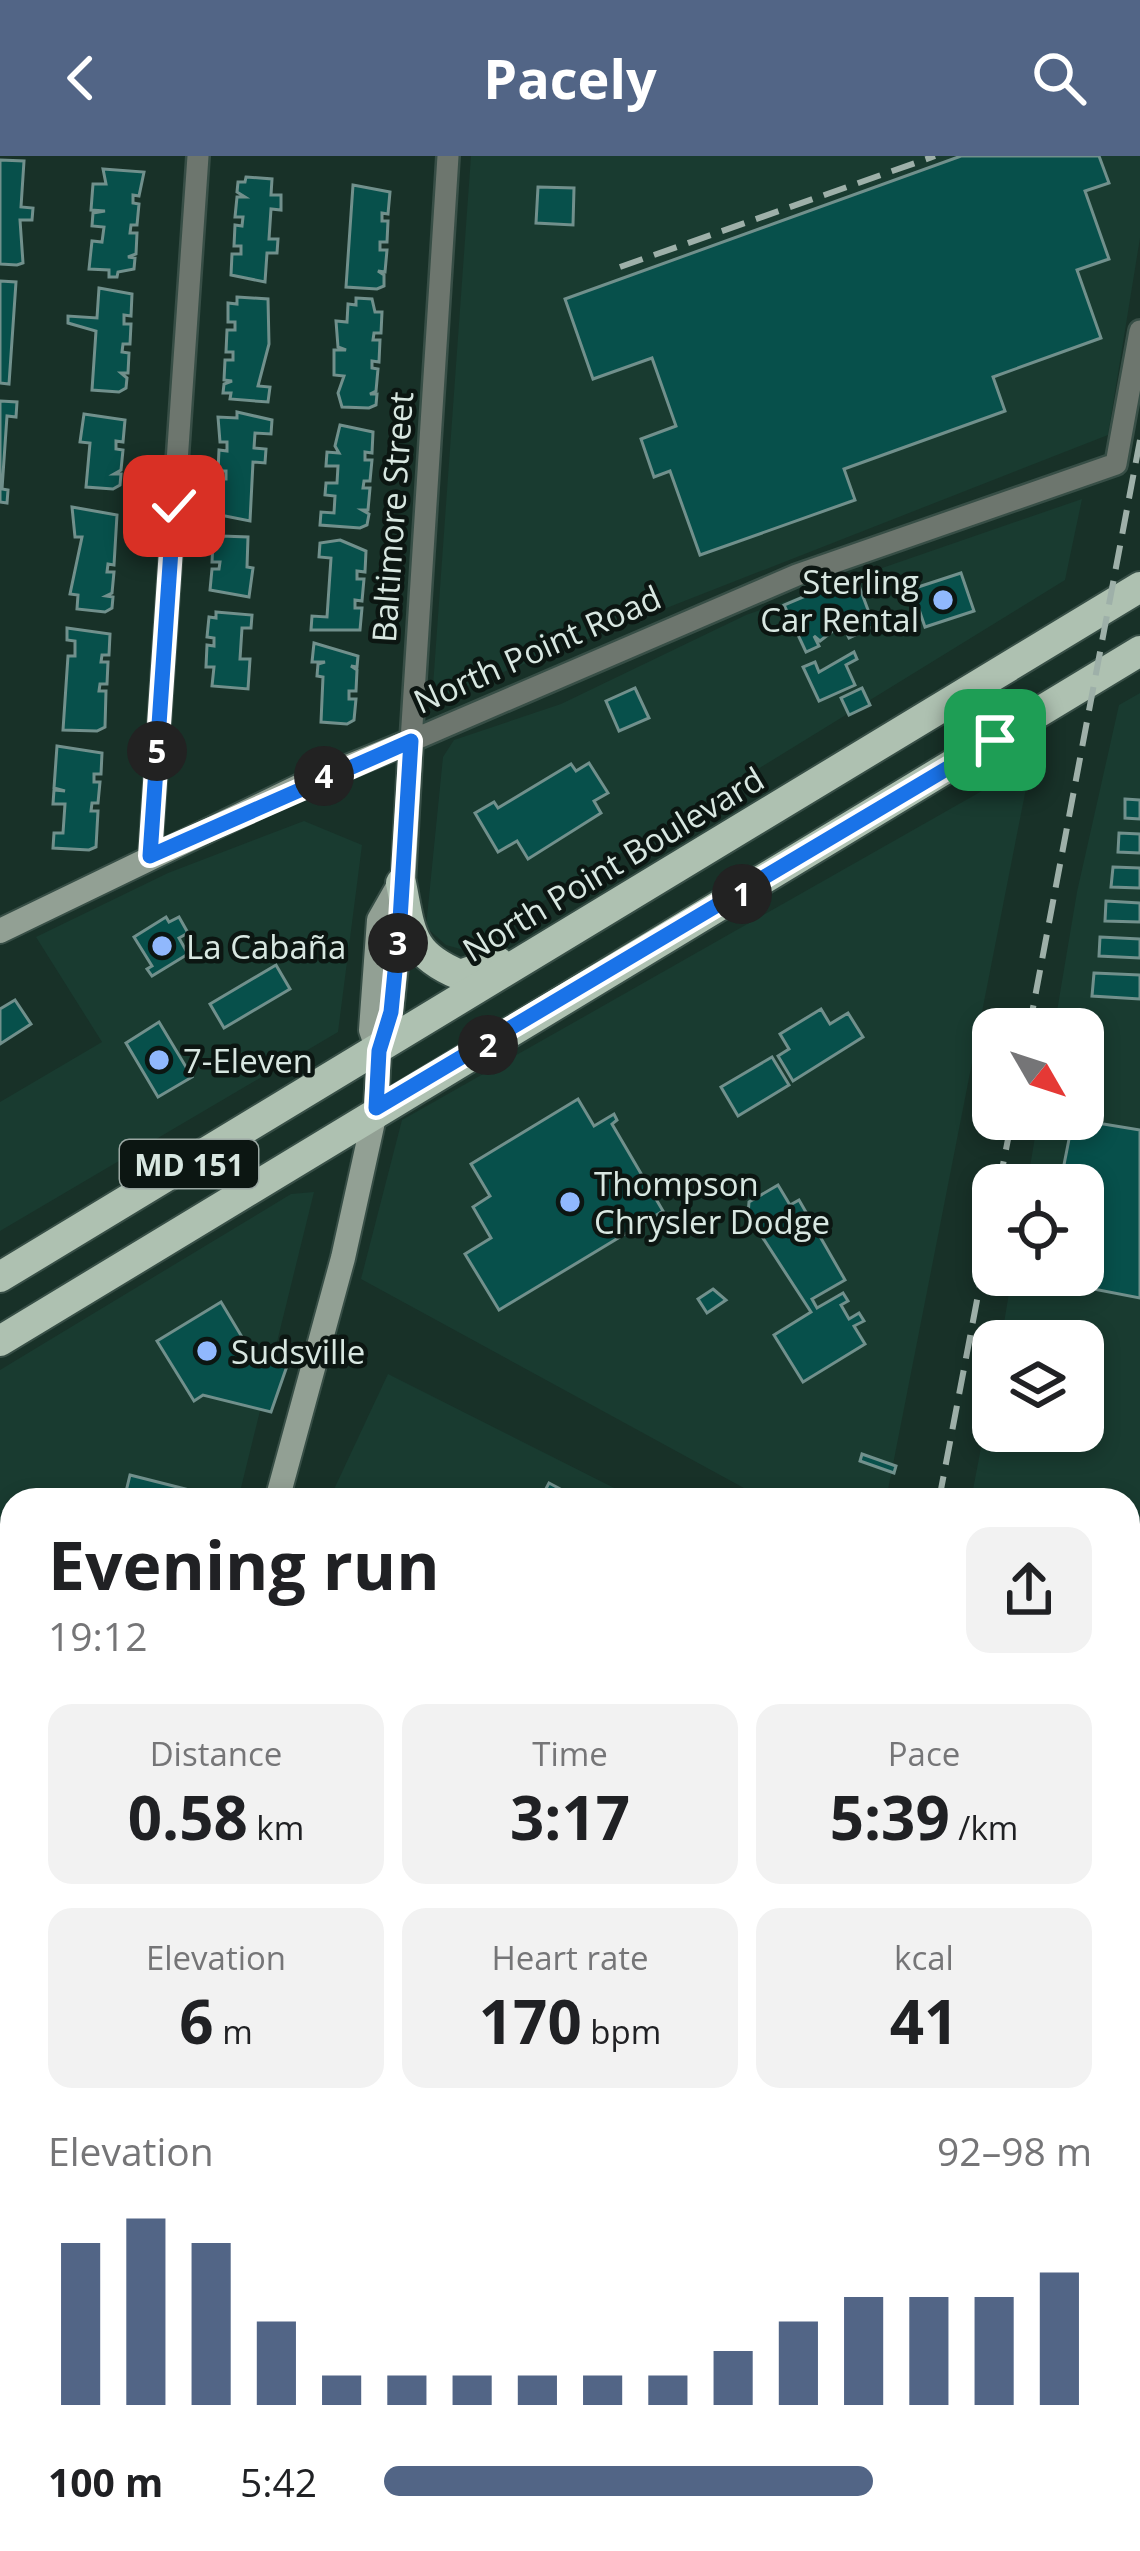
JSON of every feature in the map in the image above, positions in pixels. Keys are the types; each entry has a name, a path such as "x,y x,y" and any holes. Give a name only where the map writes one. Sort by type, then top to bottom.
{"main road":[{"name":"North Point Boulevard","path":"0,1277 1140,586"},
{"name":"MD 151","path":"0,1341 376,1108 555,1006 1140,651"},
{"path":"400,883 417,948 460,975 580,925"},
{"path":"0,1370 37,1318"}],"street":[{"path":"150,856 198,156"},
{"name":"Baltimore Street","path":"280,1488 343,1258 376,1108 379,1051 391,1012 448,156"},
{"name":"North Point Road","path":"0,931 150,856 796,575 1116,464 1140,331"}],"shaded area":[{"path":"471,156 1140,156 1140,238 1108,435 432,700"},
{"path":"1082,499 1065,580 464,950 446,945 426,927 443,757 454,740 561,704 746,615"},
{"path":"1140,693 1140,1488 973,1488 980,1452 1104,1452 1104,1320 1004,1320 1008,1296 1104,1296 1104,1164 1030,1164 1034,1140 1104,1140 1104,1008 1058,1008 1077,892 1119,705"},
{"path":"1031,763 983,1008 972,1008 972,1063 888,1488 744,1488 361,1279 402,1120"},
{"path":"304,821 362,845 338,1032 0,1231 0,1102 102,1042 36,937 168,873"},
{"path":"314,1192 241,1488 0,1488 0,1370 291,1194"},
{"path":"388,1374 614,1488 335,1488"}],"building":[{"path":"961,156 1099,156 1109,183 1085,191 1109,259 1077,270 1101,338 993,377 1005,411 844,469 855,500 700,555 670,471 654,477 641,439 676,426 652,358 593,379 565,299"},
{"path":"0,160 24,161 21,207 33,208 32,220 20,220 23,263 17,265 0,264"},
{"path":"103,169 144,172 139,196 133,195 133,203 139,204 137,225 131,225 130,233 137,233 136,254 128,257 135,258 134,269 118,272 117,277 109,277 109,270 89,269 92,241 102,242 104,227 92,226 93,213 105,211 91,210 93,184 106,184"},
{"path":"246,177 272,179 271,195 281,195 281,210 271,209 269,239 278,239 277,253 267,253 265,282 231,275 232,254 241,254 241,246 234,246 235,225 242,226 243,217 235,217 237,197 245,197 237,192 238,182 245,182"},
{"path":"353,185 390,192 388,214 382,213 382,221 388,221 387,242 380,242 380,250 387,250 385,272 378,271 384,275 384,286 377,289 346,287"},
{"path":"538,187 574,188 573,225 536,223"},
{"path":"0,281 16,282 9,384 0,383"},
{"path":"99,288 132,294 131,316 124,315 124,324 131,324 130,344 123,344 122,352 129,353 128,373 121,373 127,378 126,388 119,392 92,390 96,331 68,323 68,316 97,318"},
{"path":"237,297 268,299 269,344 258,386 270,387 268,402 230,399 231,393 223,393 224,384 232,381 224,380 225,360 233,360 233,352 226,352 227,330 235,330 235,322 228,322 228,303 237,304"},
{"path":"356,298 372,299 375,312 382,312 381,333 374,333 373,340 380,340 379,362 372,361 372,368 378,369 376,391 370,394 377,394 376,405 369,408 342,407 338,393 344,376 334,375 334,350 346,350 338,347 336,321 347,322 348,304 356,305"},
{"path":"0,401 17,402 16,417 7,416 2,489 8,490 7,503 0,502"},
{"path":"237,412 272,420 271,434 255,433 254,448 266,449 265,463 253,462 250,521 215,514 216,504 224,504 215,500 217,479 226,479 226,471 218,471 219,450 227,451 227,442 220,442 218,417 237,418"},
{"path":"84,414 125,420 123,442 116,441 116,449 123,450 121,470 114,474 121,474 120,485 113,489 86,487 90,443 80,442"},
{"path":"340,425 373,432 372,453 365,452 365,460 372,460 370,481 364,481 363,488 370,488 368,510 362,510 369,514 367,525 360,528 320,525 321,512 334,513 335,496 325,495 326,483 337,483 338,466 326,466 327,452 339,453 335,446"},
{"path":"72,507 117,515 114,565 108,564 107,572 114,572 112,593 106,596 113,597 112,608 105,612 77,609 78,595 70,594 82,537 75,537"},
{"path":"221,536 248,537 247,567 253,568 249,597 210,590 212,569 219,569 220,562 212,562 213,541 221,541"},
{"path":"340,540 366,551 365,572 357,571 357,579 364,579 362,601 355,600 355,608 362,608 360,630 311,630 312,616 327,617 331,558 319,557 320,543"},
{"name":"Sterling Car Rental","path":"961,573 974,611 925,627 912,589"},
{"path":"855,575 874,626 849,638 842,624 820,641 814,636 819,646 806,652 784,605"},
{"path":"216,612 252,615 251,628 242,628 240,659 250,659 248,689 212,686 214,667 206,667 207,645 214,646 214,638 207,637 209,617 216,618"},
{"path":"67,628 110,634 109,655 102,655 101,662 108,662 107,684 100,684 99,691 106,691 105,727 97,731 63,730 68,656 75,656 75,641 67,640"},
{"path":"314,643 358,656 357,667 351,666 357,670 356,691 349,691 349,699 356,699 354,720 347,724 321,722 323,677 317,676 318,664 325,662 312,662"},
{"path":"854,652 857,659 846,665 855,685 819,701 803,667 815,662 819,672"},
{"path":"635,688 649,718 619,731 606,701"},
{"path":"862,688 870,705 849,715 841,698"},
{"path":"57,746 102,753 101,774 94,774 94,782 100,782 98,803 92,803 91,811 98,811 96,847 89,850 53,848 54,833 63,833 65,804 53,804 54,790 65,791 54,788"},
{"path":"589,763 608,793 594,801 601,813 528,859 517,841 498,852 475,813 494,802 498,808 571,764 576,771"},
{"path":"1125,799 1140,800 1140,819 1125,818"},
{"path":"1119,833 1140,834 1140,853 1118,852"},
{"path":"1113,867 1140,868 1140,888 1111,887"},
{"path":"1106,901 1140,903 1140,922 1105,921"},
{"name":"La Cabaña","path":"166,917 169,922 179,917 188,933 179,938 188,954 152,976 147,969 152,966 134,937"},
{"path":"1100,937 1140,939 1140,958 1099,956"},
{"name":"7-Eleven","path":"276,965 290,989 224,1028 210,1004"},
{"path":"1094,973 1140,975 1140,999 1092,996"},
{"path":"15,1000 31,1024 0,1044 0,1009"},
{"path":"821,1009 830,1024 848,1013 863,1037 793,1081 778,1056 789,1049 780,1034"},
{"name":"7-Eleven","path":"159,1022 192,1077 158,1097 126,1043"},
{"path":"772,1057 789,1085 738,1116 721,1087"},
{"name":"Thompson Chrysler Dodge","path":"578,1099 594,1126 614,1114 617,1120 612,1124 663,1211 499,1310 465,1254 491,1238 473,1207 490,1196 471,1164"},
{"path":"1104,1124 1140,1130 1140,1298 1104,1291 1104,1164 1064,1164 1069,1140 1104,1140"},
{"path":"778,1185 790,1205 799,1200 845,1280 812,1299 817,1308 843,1293 848,1301 841,1305 849,1319 859,1313 864,1321 854,1326 865,1344 803,1382 774,1335 811,1312 748,1215 749,1202"},
{"path":"713,1289 726,1300 707,1313 698,1299"},
{"name":"Sudsville","path":"221,1302 257,1362 287,1366 271,1412 203,1395 194,1401 157,1341"},
{"path":"862,1454 896,1466 894,1473 860,1461"},
{"path":"130,1475 181,1488 127,1488"}],"railway":[{"path":"620,267 935,156"},
{"path":"1033,1008 1140,440"},
{"path":"1003,1164 1008,1140"},
{"path":"941,1488 978,1296"}],"place":[{"name":"Sterling Car Rental","path":"943,600"},
{"name":"La Cabaña","path":"162,946"},
{"name":"7-Eleven","path":"159,1060"},
{"name":"Thompson Chrysler Dodge","path":"570,1202"},
{"name":"Sudsville","path":"207,1351"}],"route":[{"path":"174,506 150,856 411,741 400,920 391,1012 379,1051 376,1108 555,1006 995,740"}]}
